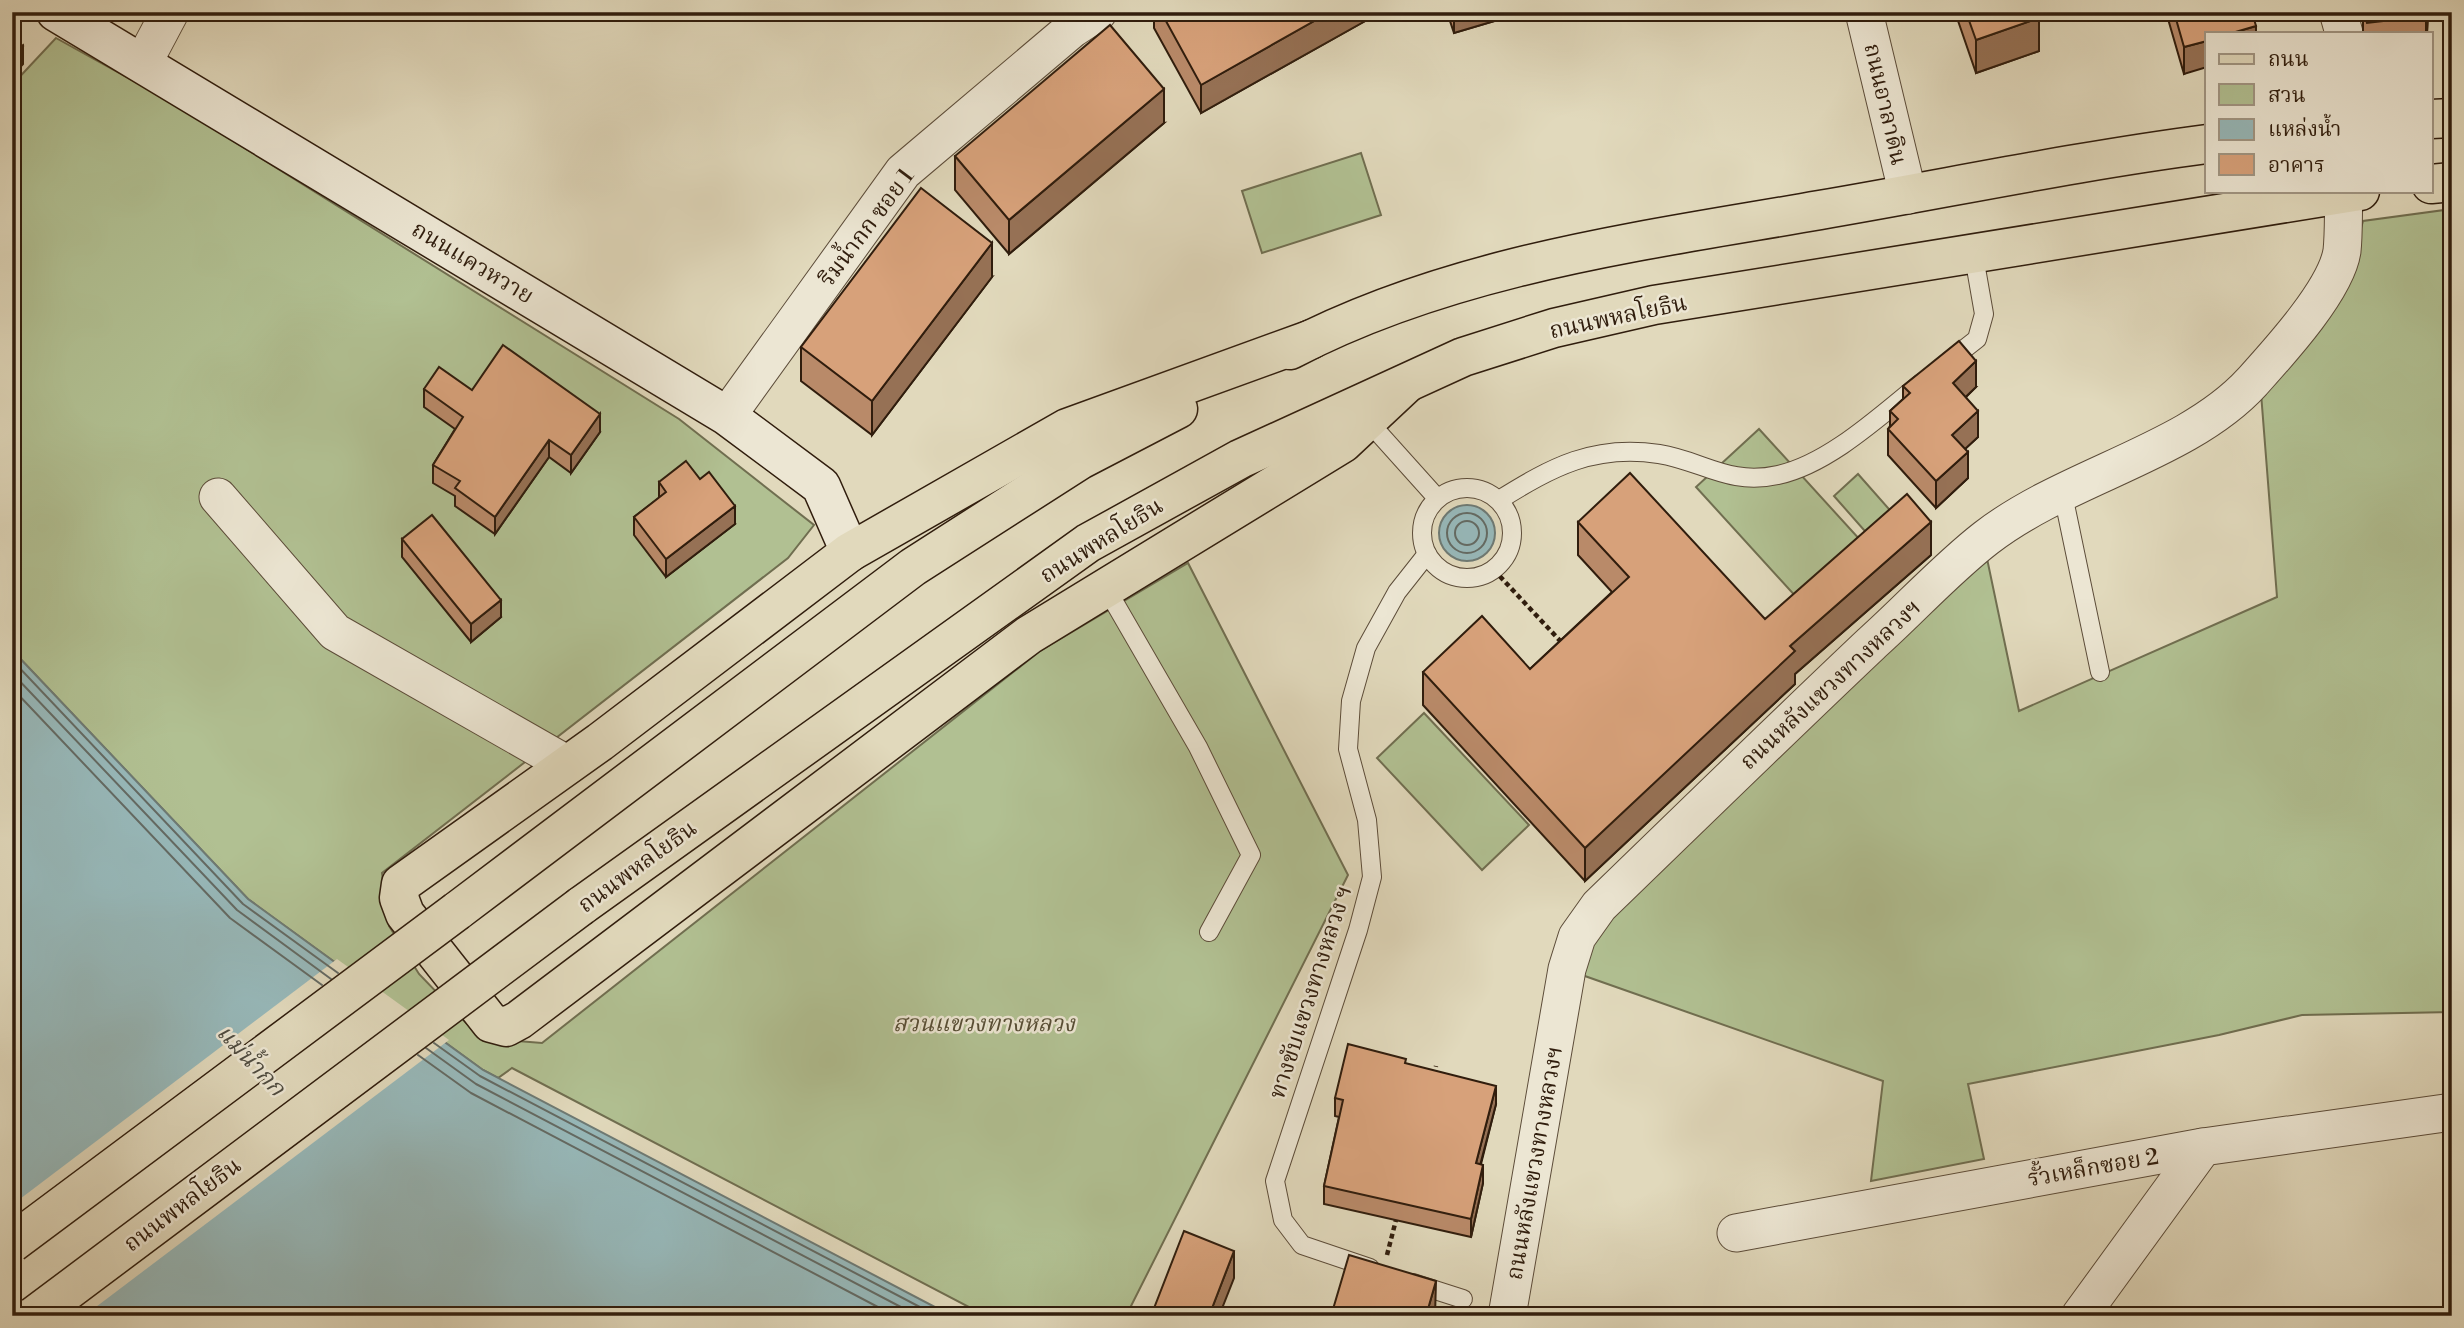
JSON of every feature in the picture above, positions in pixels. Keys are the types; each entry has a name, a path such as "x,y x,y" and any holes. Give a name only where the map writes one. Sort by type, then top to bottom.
{"main road":[{"path":"2432,119 2452,118"},
{"path":"1406,384 1343,443 1030,635 519,1020 506,1027 491,1023 405,914 399,898 401,884 568,765 850,552 1067,428 1312,339 1391,305 1499,274 1635,242 2113,156 2205,144"},
{"path":"2432,184 2452,182"},
{"name":"ถนนพหลโยธิน","path":"34,1316 581,906 1088,543 1240,459 1463,357 1554,328 1654,305 2346,192"},
{"path":"12,1243 913,567 1080,460 1312,339"}],"street":[{"name":"ถนนแควหวาย","path":"56,12 727,416 821,486 850,552"},
{"path":"143,63 170,12"},
{"name":"ริมน้ำกก ซอย 1","path":"727,416 904,172 1072,29 1098,12"},
{"name":"ถนนอาลาดิน","path":"1864,12 1908,195"},
{"path":"2338,12 2344,32"},
{"name":"ถนนหลังแขวงทางหลวงฯ","path":"1507,1316 1567,969 1577,937 1609,896 1974,549 2025,510 2207,420 2251,382 2321,299 2334,275 2342,252 2352,192"},
{"path":"218,497 335,632 568,765"},
{"name":"รั้วเหล็กซอย 2","path":"1736,1233 2203,1147 2452,1112"},
{"path":"2080,1316 2203,1147"}],"lane":[{"path":"1499,500 1551,467 1607,452 1660,454 1730,477 1779,475 1837,449 1977,339 1984,314 1973,251"},
{"path":"1367,420 1437,498"},
{"path":"1476,488 1499,500 1508,513 1513,529 1509,553 1494,570 1480,577 1460,578 1445,573 1427,554 1422,529 1425,515 1437,498 1451,490 1476,488"},
{"path":"2062,490 2100,672"},
{"name":"ทางขับแขวงทางหลวง ฯ","path":"1427,554 1397,592 1366,648 1351,701 1348,749 1367,820 1371,877 1357,930 1275,1181 1283,1220 1302,1245 1463,1299"},
{"path":"1106,588 1198,747 1251,855 1209,932"}],"path":[{"path":"1494,570 1567,649"},
{"path":"1433,1079 1436,1066"},
{"path":"1388,1274 1399,1208"}],"green space":[{"name":"สวนแขวงทางหลวง","path":"56,38 166,99 679,419 814,525 788,558 382,873 389,926 419,974 470,1027 505,1040 542,1043 1040,651 1188,563 1348,875 1126,1316 986,1316 512,1068 498,1078 483,1070 248,899 12,650 12,85"},
{"path":"1361,153 1381,215 1262,253 1242,191"},
{"path":"2452,209 2452,1012 2302,1015 2219,1035 1968,1084 1984,1159 1871,1181 1883,1081 1582,975 1592,937 1985,549 2019,711 2277,597 2261,393 2342,298 2363,221"},
{"path":"1759,429 1872,553 1809,611 1696,487"},
{"path":"1858,474 1903,525 1879,547 1834,496"},
{"path":"1424,713 1529,825 1482,870 1377,758"}],"water":[{"path":"1467,505 1482,510 1490,518 1495,533 1490,548 1482,556 1467,561 1452,556 1444,548 1439,533 1444,518 1452,510"},
{"name":"แม่น้ำกก","path":"12,650 248,899 483,1070 952,1316 36,1316 12,1305"}],"pier":[{"path":"337,959 449,1040 84,1316 29,1316 12,1309 12,1205"}],"building":[{"path":"1161,12 1330,12 1201,85"},
{"path":"1966,12 2037,12 2039,18 1976,40"},
{"path":"2174,12 2252,12 2256,26 2235,32 2205,32 2205,42 2184,47"},
{"path":"2364,12 2426,12 2426,16 2367,23"},
{"path":"1110,25 1164,89 1009,220 955,156"},
{"path":"12,36 23,46 12,59"},
{"path":"921,188 992,243 872,401 801,347"},
{"path":"1959,341 1976,361 1953,383 1978,411 1952,435 1968,452 1936,481 1888,429 1898,419 1890,411 1910,393 1903,386"},
{"path":"503,345 600,414 571,455 549,440 495,517 455,488 460,481 433,465 463,417 424,389 439,367 472,390"},
{"path":"686,461 700,479 709,472 735,506 666,559 634,517 666,492 659,482"},
{"path":"1630,473 1765,619 1907,494 1931,522 1790,646 1795,651 1585,848 1423,672 1482,616 1530,669 1629,577 1578,522"},
{"path":"432,515 501,600 471,624 402,539"},
{"path":"1348,1044 1406,1059 1405,1063 1496,1086 1476,1163 1483,1165 1471,1219 1324,1186 1343,1100 1335,1098"},
{"path":"1184,1231 1234,1251 1209,1316 1151,1316"},
{"path":"1349,1255 1436,1281 1426,1316 1331,1316"}]}
